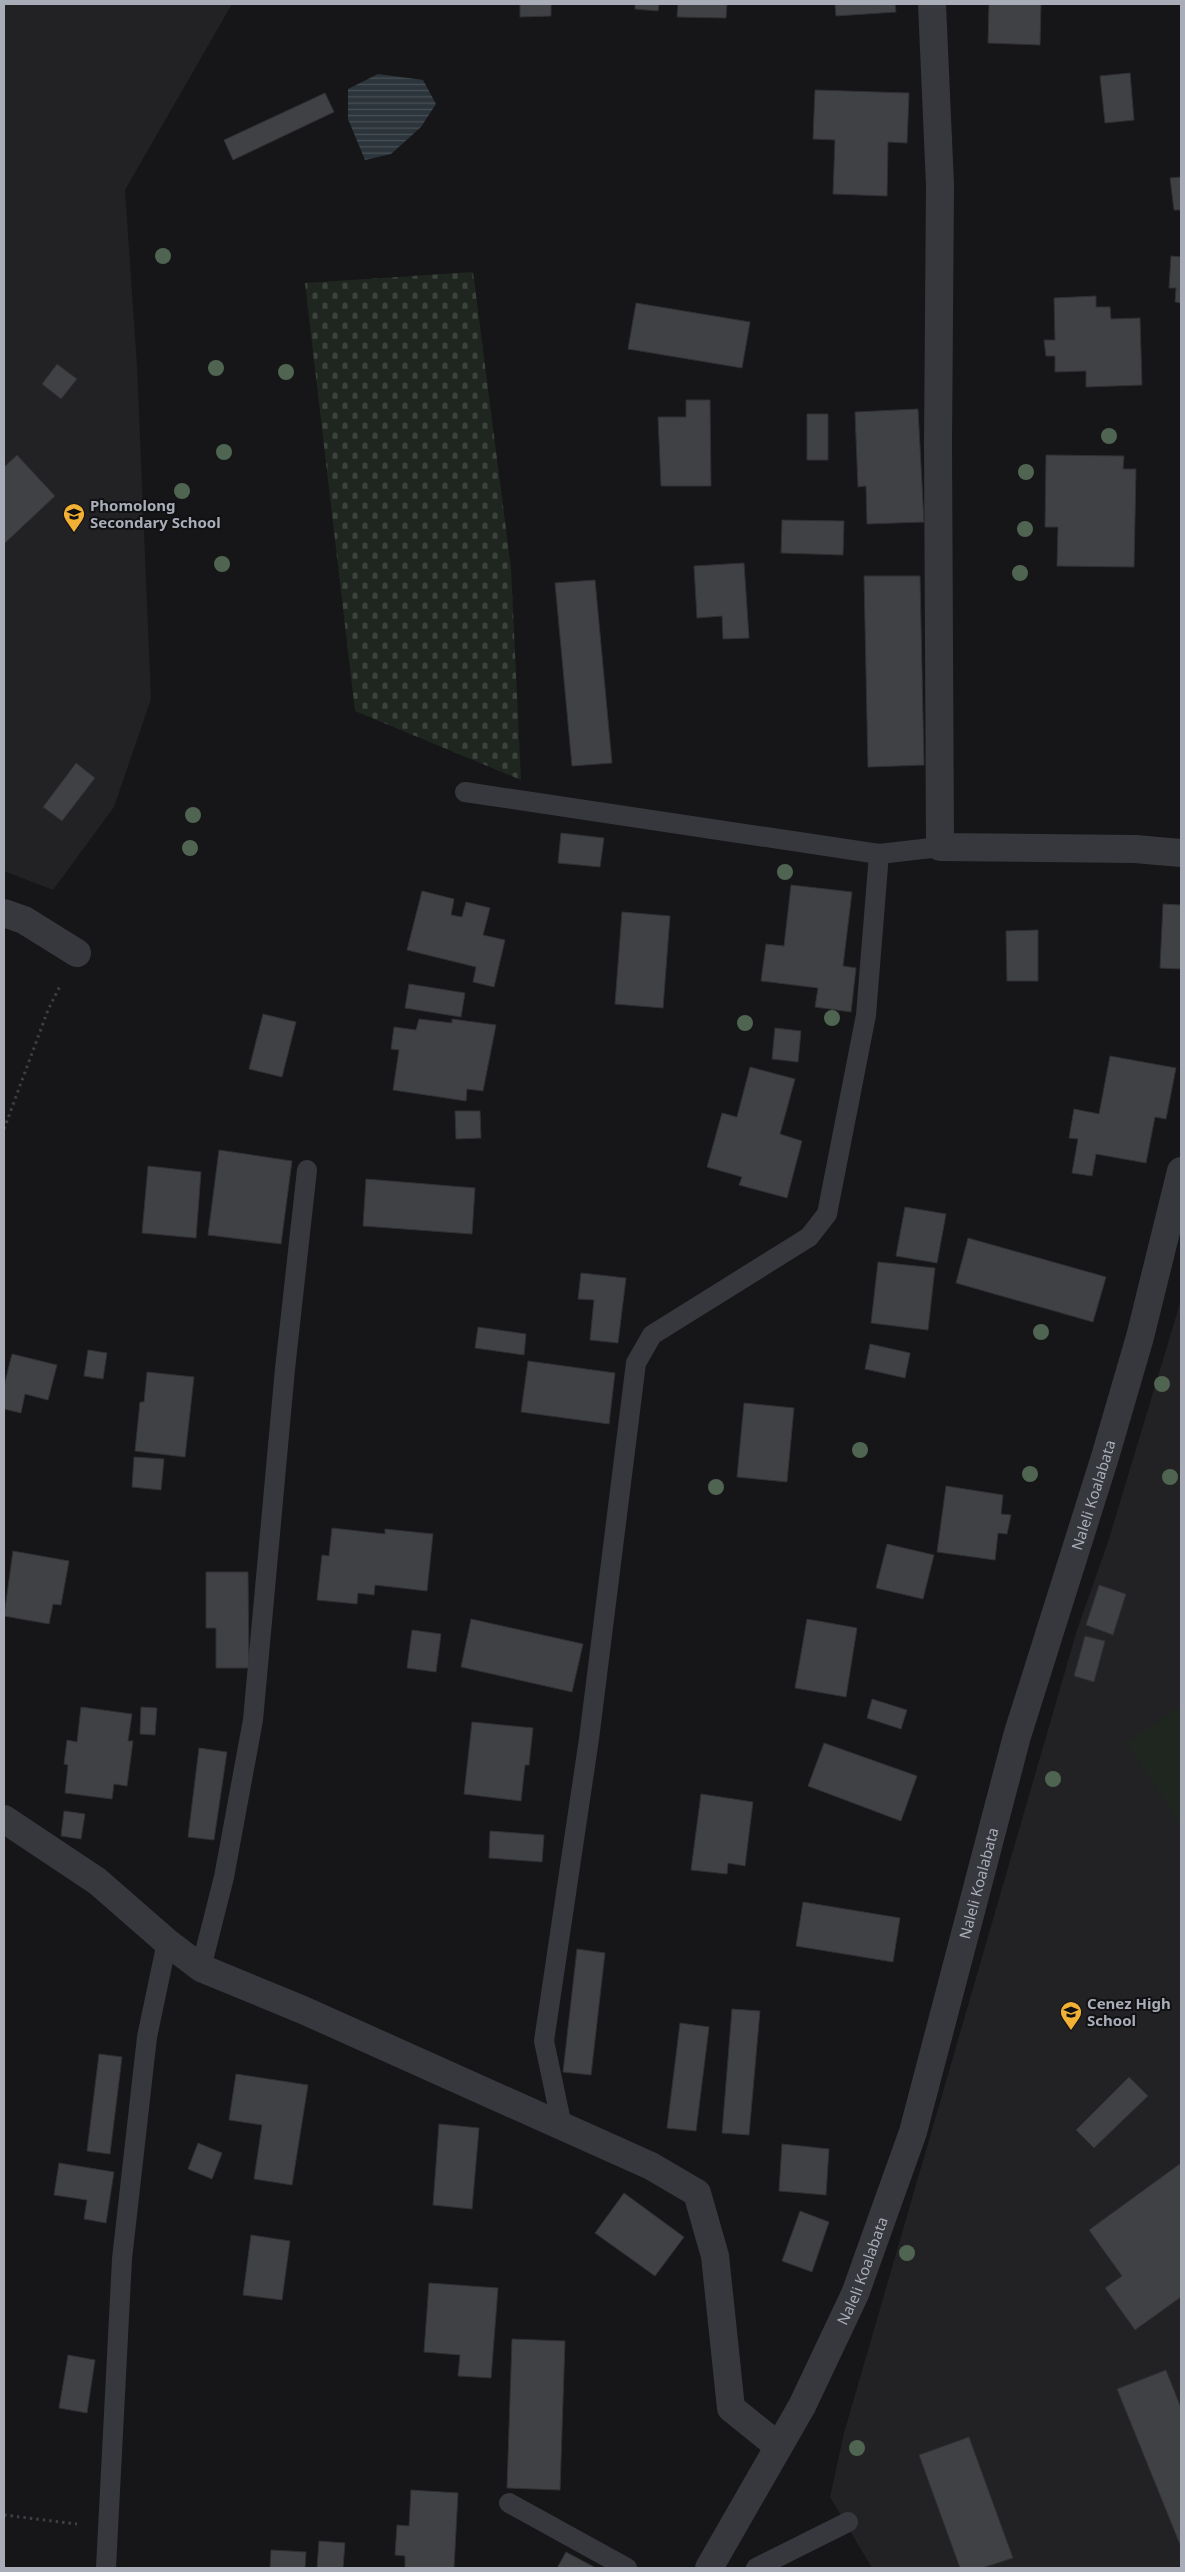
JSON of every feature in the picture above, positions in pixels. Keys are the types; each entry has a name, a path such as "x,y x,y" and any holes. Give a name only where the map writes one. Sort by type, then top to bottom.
{"street":[{"path":"932,4 940,185 938,454 940,847 1135,849 1181,853"},
{"path":"4,913 24,920 77,953"},
{"name":"Naleli Koalabata","path":"709,2568 802,2406 855,2294 913,2132 1017,1736 1108,1448 1140,1337 1181,1171"},
{"path":"4,1819 97,1881 167,1942 201,1968 304,2010 651,2166 697,2193 715,2256 731,2408 778,2446"}],"lane":[{"path":"465,792 880,854 940,847"},
{"path":"562,2126 544,2041 589,1739 636,1363 652,1336 809,1237 827,1214 866,1015 880,854"},
{"path":"201,1968 224,1877 253,1720 285,1369 306,1170"},
{"path":"106,2568 122,2259 147,2037 167,1942"},
{"path":"510,2503 627,2568"},
{"path":"756,2568 848,2522"}],"path":[{"path":"4,1129 48,1010 77,953"},
{"path":"4,2515 108,2528"}],"shaded area":[{"name":"Phomolong Secondary School","path":"4,4 232,4 125,190 137,366 151,699 114,807 53,890 4,871"},
{"path":"378,74 423,80 436,104 421,127 391,154 365,160 348,119 348,89"},
{"name":"Cenez High School","path":"1181,1300 1181,2568 872,2568 830,2497 844,2433 1077,1630 1108,1542"}],"green space":[{"path":"473,272 511,568 521,780 355,711 305,283"},
{"path":"1181,1706 1181,1826 1126,1742"}],"building":[{"path":"520,4 551,4 551,16 520,17"},
{"path":"635,4 659,4 658,11 635,9"},
{"path":"678,4 727,4 726,18 677,17"},
{"path":"835,4 895,4 896,12 836,16"},
{"path":"989,4 1041,4 1040,45 988,43"},
{"path":"1130,73 1134,120 1105,123 1100,76"},
{"path":"815,90 909,93 907,143 888,142 887,196 833,194 835,140 813,139"},
{"path":"325,93 334,112 233,160 224,140"},
{"path":"1181,177 1181,210 1174,210 1170,178"},
{"path":"1171,256 1181,257 1181,303 1175,302 1176,288 1169,288"},
{"path":"1096,296 1096,307 1110,307 1111,319 1140,318 1142,385 1086,387 1086,371 1055,372 1055,356 1046,356 1044,340 1055,340 1054,298"},
{"path":"636,303 750,322 742,368 628,349"},
{"path":"57,364 77,379 61,399 42,384"},
{"path":"686,400 710,400 711,486 661,486 658,417 686,417"},
{"path":"918,409 924,522 867,524 866,486 858,487 855,412"},
{"path":"807,414 828,414 828,460 807,460"},
{"path":"17,455 55,496 4,544 4,467"},
{"path":"1046,455 1124,456 1123,469 1136,469 1134,567 1057,566 1058,527 1045,527"},
{"path":"782,520 844,521 843,555 781,553"},
{"path":"744,563 749,638 723,639 722,616 697,618 694,566"},
{"path":"864,576 920,576 924,765 868,767"},
{"path":"595,580 612,763 572,766 555,583"},
{"path":"76,763 95,778 62,821 43,807"},
{"path":"561,833 604,838 600,867 558,863"},
{"path":"791,885 852,892 843,966 856,968 851,1012 815,1007 818,988 761,981 766,944 784,946"},
{"path":"422,891 454,899 451,915 462,917 466,902 490,908 483,935 505,940 494,987 473,982 476,967 407,950"},
{"path":"1163,904 1181,905 1181,969 1160,968"},
{"path":"622,912 670,916 663,1008 615,1004"},
{"path":"1038,930 1038,981 1007,981 1006,931"},
{"path":"409,984 465,993 461,1017 405,1008"},
{"path":"263,1014 296,1022 282,1077 249,1069"},
{"path":"419,1019 452,1023 452,1019 496,1025 483,1091 467,1089 466,1101 393,1090 399,1050 391,1049 394,1027 416,1030"},
{"path":"775,1028 801,1031 798,1062 772,1059"},
{"path":"1110,1056 1176,1068 1166,1119 1155,1117 1146,1163 1096,1154 1092,1176 1072,1173 1078,1139 1069,1138 1074,1109 1099,1114"},
{"path":"750,1067 795,1079 780,1134 802,1141 787,1198 739,1185 742,1177 707,1167 722,1113 737,1117"},
{"path":"455,1111 480,1111 481,1138 456,1139"},
{"path":"219,1150 292,1161 281,1244 208,1235"},
{"path":"148,1166 201,1172 196,1238 142,1233"},
{"path":"366,1179 475,1188 472,1234 363,1226"},
{"path":"905,1207 946,1214 937,1263 896,1256"},
{"path":"968,1238 1106,1277 1093,1322 956,1283"},
{"path":"878,1262 935,1268 928,1330 871,1323"},
{"path":"581,1273 626,1278 618,1343 590,1340 594,1300 578,1299"},
{"path":"478,1327 526,1334 524,1355 475,1348"},
{"path":"870,1344 910,1353 905,1378 865,1369"},
{"path":"88,1350 107,1353 103,1379 84,1376"},
{"path":"12,1354 57,1365 48,1400 25,1394 21,1413 4,1409 4,1386"},
{"path":"528,1361 615,1373 609,1424 521,1412"},
{"path":"147,1372 194,1377 185,1457 135,1451 140,1402 144,1402"},
{"path":"744,1403 794,1408 787,1482 737,1477"},
{"path":"134,1457 164,1459 161,1490 132,1487"},
{"path":"946,1486 1003,1495 1001,1514 1011,1515 1007,1534 998,1533 995,1560 937,1552"},
{"path":"332,1528 385,1534 385,1529 433,1534 427,1591 375,1585 374,1595 358,1593 357,1604 317,1600 322,1555 329,1556"},
{"path":"887,1544 934,1555 923,1599 876,1588"},
{"path":"13,1551 69,1561 61,1605 53,1604 49,1624 4,1616"},
{"path":"206,1572 248,1572 249,1668 216,1668 216,1628 206,1628"},
{"path":"1099,1585 1126,1594 1113,1635 1086,1625"},
{"path":"471,1619 583,1644 572,1692 461,1667"},
{"path":"807,1619 857,1628 846,1697 795,1688"},
{"path":"412,1630 441,1634 436,1672 407,1668"},
{"path":"1085,1636 1105,1641 1094,1682 1074,1676"},
{"path":"872,1699 907,1710 901,1729 867,1718"},
{"path":"81,1707 132,1714 128,1741 133,1741 127,1786 114,1784 112,1799 65,1793 68,1765 64,1764 67,1740 77,1742"},
{"path":"141,1707 157,1708 155,1735 140,1734"},
{"path":"472,1722 533,1728 529,1765 525,1765 521,1801 464,1794"},
{"path":"824,1743 917,1776 901,1821 808,1786"},
{"path":"199,1748 227,1752 214,1840 188,1837"},
{"path":"701,1794 753,1802 745,1866 728,1863 727,1874 691,1870"},
{"path":"64,1811 85,1814 81,1839 61,1836"},
{"path":"490,1831 544,1835 542,1862 489,1858"},
{"path":"803,1902 900,1918 893,1962 796,1946"},
{"path":"577,1949 605,1953 591,2075 563,2072"},
{"path":"732,2009 760,2011 749,2135 722,2133"},
{"path":"680,2023 709,2027 696,2131 667,2128"},
{"path":"99,2054 122,2057 110,2154 87,2151"},
{"path":"236,2074 308,2085 292,2185 254,2179 262,2125 229,2120"},
{"path":"1129,2077 1148,2096 1094,2148 1076,2130"},
{"path":"439,2124 479,2128 472,2209 433,2205"},
{"path":"198,2143 222,2153 212,2179 188,2169"},
{"path":"782,2144 829,2149 826,2195 779,2191"},
{"path":"59,2163 114,2172 106,2223 84,2219 87,2200 54,2195"},
{"path":"1181,2163 1181,2297 1135,2330 1105,2288 1122,2276 1089,2230"},
{"path":"624,2193 684,2237 655,2276 595,2233"},
{"path":"800,2211 829,2222 812,2272 782,2261"},
{"path":"251,2235 290,2241 282,2300 243,2295"},
{"path":"429,2283 498,2288 491,2378 458,2376 460,2355 424,2352"},
{"path":"512,2339 565,2341 560,2490 507,2488"},
{"path":"68,2355 95,2360 87,2413 59,2408"},
{"path":"1166,2370 1181,2408 1181,2547 1117,2389"},
{"path":"969,2437 1013,2558 982,2568 960,2568 919,2455"},
{"path":"411,2490 458,2493 454,2568 405,2568 405,2556 395,2555 397,2525 409,2526"},
{"path":"319,2541 345,2543 343,2568 317,2568"},
{"path":"271,2550 306,2552 305,2568 270,2568"},
{"path":"566,2552 596,2568 557,2568"}],"place":[{"name":"Phomolong Secondary School","path":"74,533"},
{"name":"Cenez High School","path":"1071,2031"}]}
